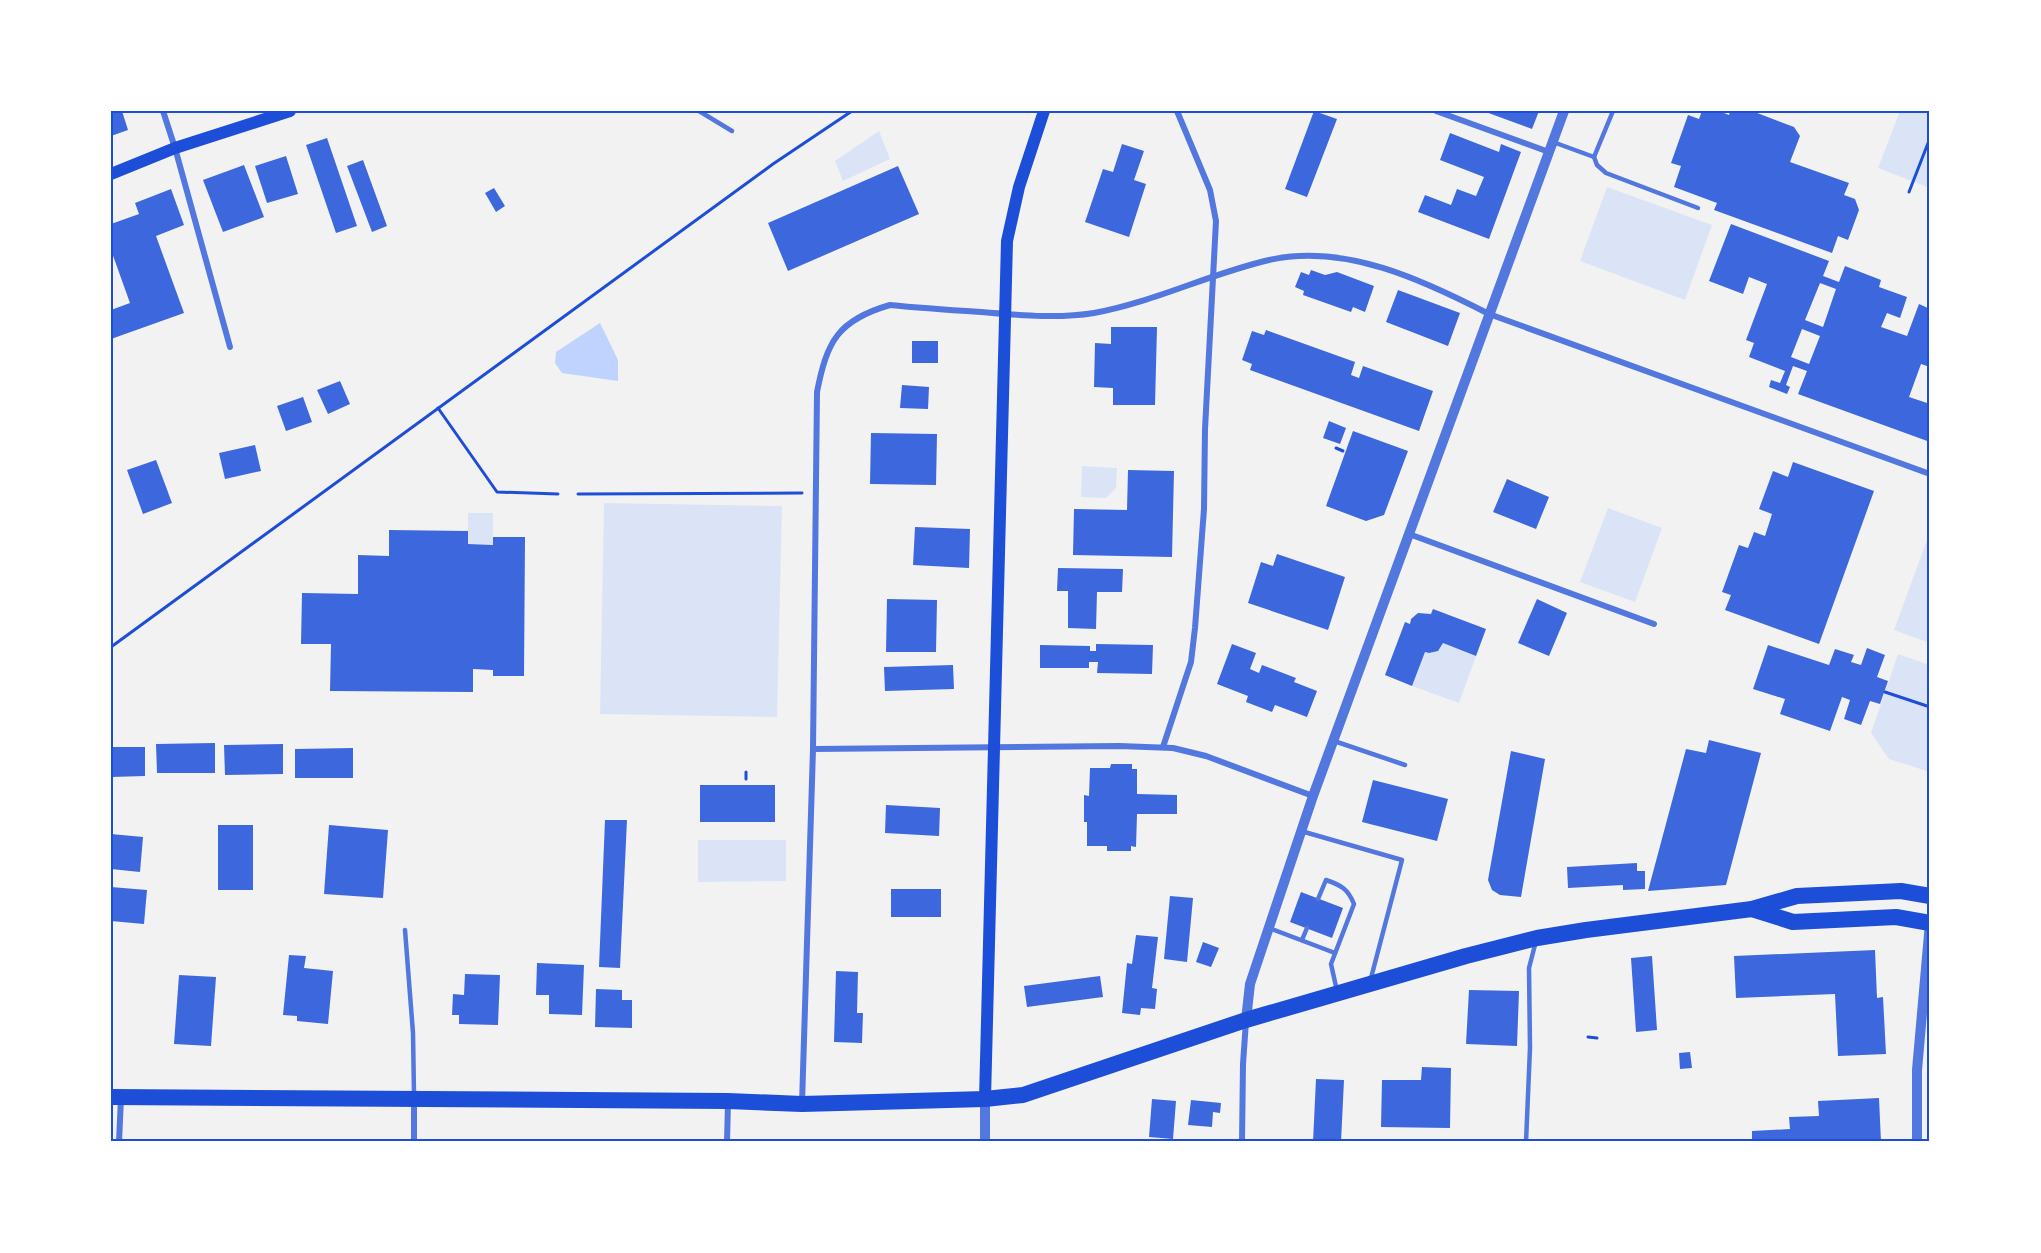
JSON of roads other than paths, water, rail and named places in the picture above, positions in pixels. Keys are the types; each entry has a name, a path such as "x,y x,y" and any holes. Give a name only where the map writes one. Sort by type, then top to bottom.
{"highway":[{"path":"116,1097 414,1101 728,1101 802,1104 985,1100 1023,1095 1246,1020 1466,956 1537,938 1752,909 1797,896 1901,891 1930,896"},
{"path":"1752,909 1793,922 1896,917 1930,922"}],"main road":[{"path":"111,174 175,148 290,111"},
{"path":"985,1100 1007,241 1022,176 1044,111"}],"street":[{"path":"163,111 230,347"},
{"path":"1163,747 1191,662 1196,628 1204,509 1205,429 1216,221 1215,205 1210,190 1177,111"},
{"path":"1436,111 1551,147"},
{"path":"1242,1142 1243,1064 1250,984 1313,796 1564,111"},
{"path":"802,1104 813,749 816,392 821,370 832,342 854,318 890,305 1059,317 1094,313 1127,305 1271,260 1306,256 1348,259 1435,286 1489,314 1930,474"},
{"path":"1409,534 1654,624"},
{"path":"813,749 1163,747 1206,756 1313,796"},
{"path":"1917,1142 1917,1070 1930,922"},
{"path":"116,1097 119,1142"},
{"path":"985,1100 985,1142"},
{"path":"414,1101 414,1142"},
{"path":"727,1142 728,1101"}],"lane":[{"path":"699,111 732,131"},
{"path":"1613,111 1594,157 1597,165 1606,172 1698,208"},
{"path":"1551,147 1594,157"},
{"path":"1333,741 1405,765"},
{"path":"1301,831 1402,860 1370,984"},
{"path":"1318,899 1326,880 1342,885 1350,892 1354,904 1331,964 1338,994"},
{"path":"1269,928 1335,953"},
{"path":"1302,940 1307,928"},
{"path":"405,930 413,1033 414,1101"},
{"path":"1526,1142 1530,1047 1529,968 1537,938"}],"water":[{"path":"600,323 618,360 618,381 562,373 555,363 556,352"}]}
